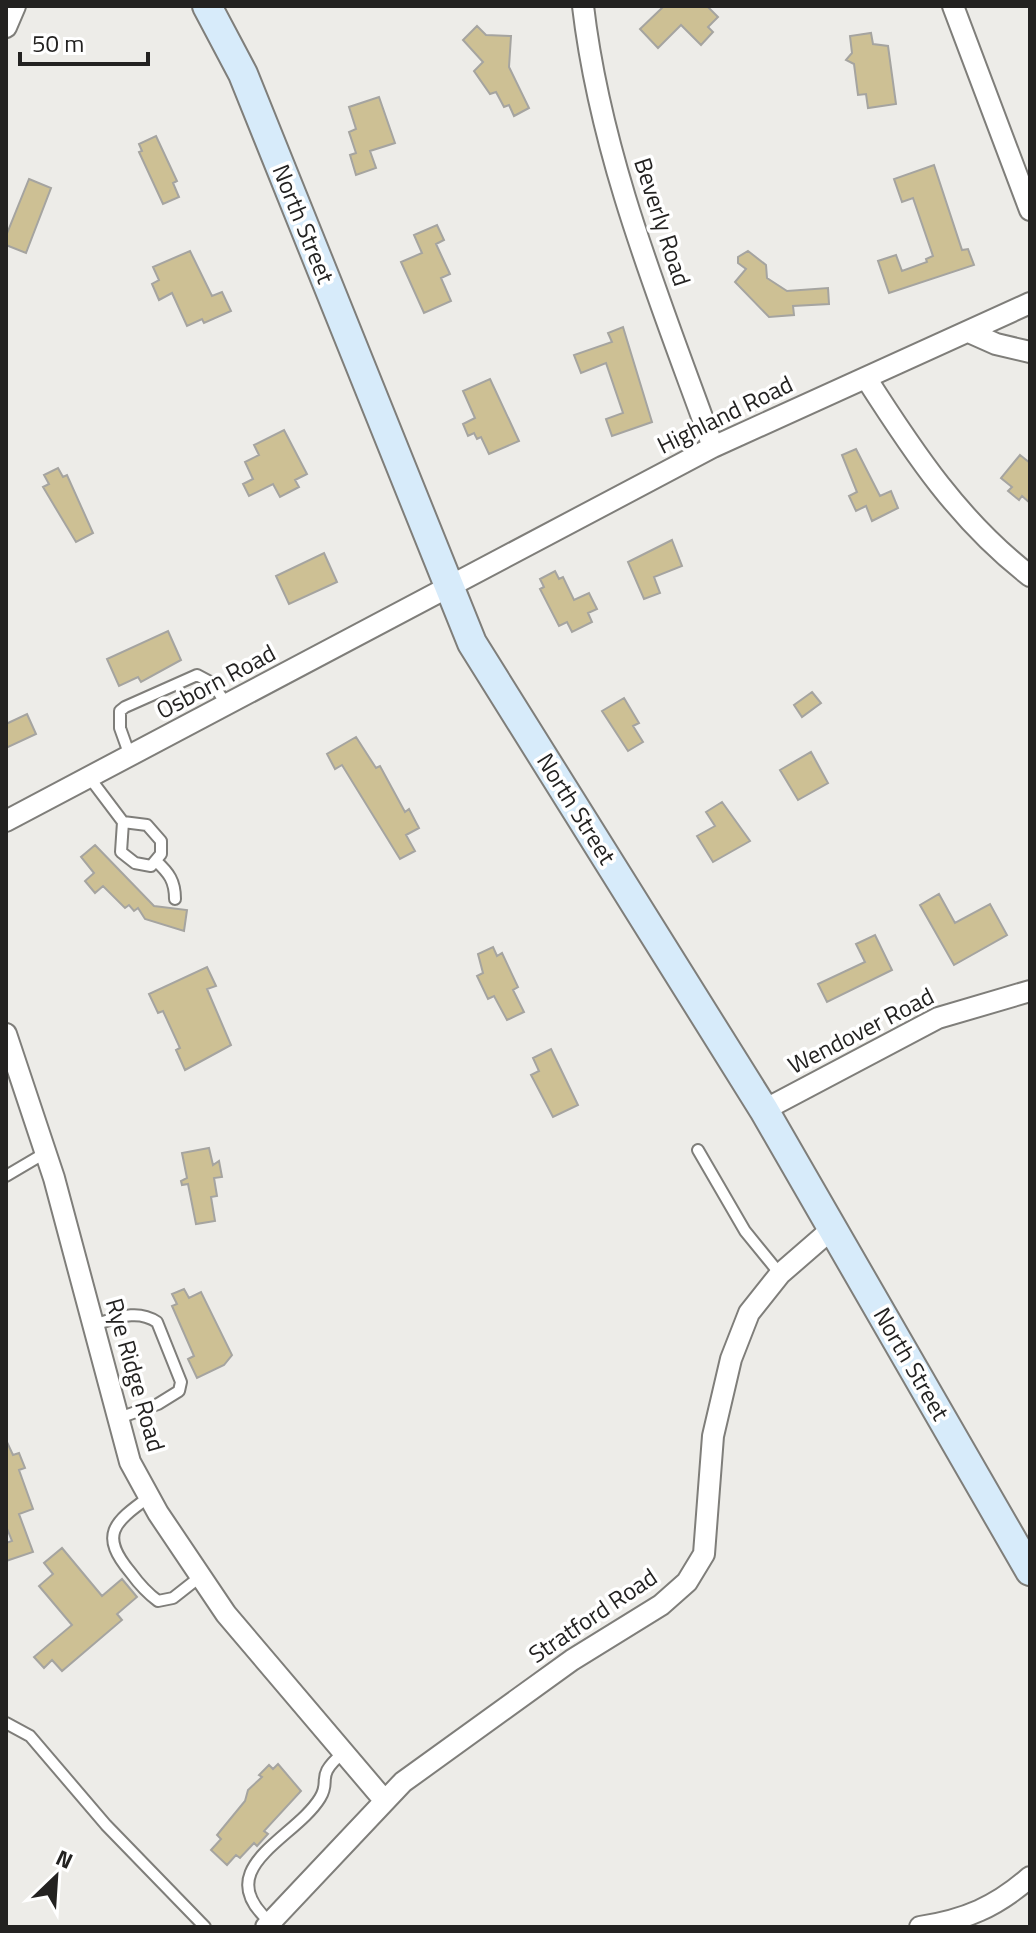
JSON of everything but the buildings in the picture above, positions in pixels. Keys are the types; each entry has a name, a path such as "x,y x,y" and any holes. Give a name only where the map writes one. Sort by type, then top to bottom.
{"main road":[{"name":"North Street","path":"207,6 243,74 472,643 764,1110 1030,1571"}],"street":[{"path":"6,27 15,6"},
{"name":"Beverly Road","path":"583,6 587,45 627,210 713,447"},
{"path":"953,6 1030,210"},
{"name":"Highland Road","path":"450,588 713,447 1030,303"},
{"path":"969,332 996,344 1030,352"},
{"path":"866,378 924,467 955,508 988,542 1030,576"},
{"name":"Osborn Road","path":"6,821 450,588"},
{"name":"Wendover Road","path":"764,1110 938,1018 1030,991"},
{"name":"Rye Ridge Road","path":"6,1034 45,1153 130,1462 149,1497 226,1614 384,1800"},
{"name":"Stratford Road","path":"271,1925 403,1782 554,1672 661,1605 687,1582 704,1554 713,1436 731,1359 749,1313 780,1274 833,1228"},
{"path":"920,1927 976,1915 1005,1898 1030,1877"}],"lane":[{"path":"130,756 120,728 120,711 125,707 197,675 212,683 227,705"},
{"path":"89,777 123,822 121,852 142,866 156,861 161,848 154,831 147,825 123,822"},
{"path":"156,861 168,872 175,886 175,899"},
{"path":"698,1150 745,1231 780,1274"},
{"path":"6,1176 45,1153"},
{"path":"93,1325 125,1316 148,1317 157,1322 181,1382 179,1391 158,1404 119,1418"},
{"path":"149,1497 125,1516 114,1532 111,1544 114,1553 148,1594 158,1601 173,1598 201,1576"},
{"path":"6,1723 30,1736 106,1825 205,1927"},
{"path":"271,1925 255,1909 248,1891 257,1859 321,1797 325,1770 344,1752"}]}
